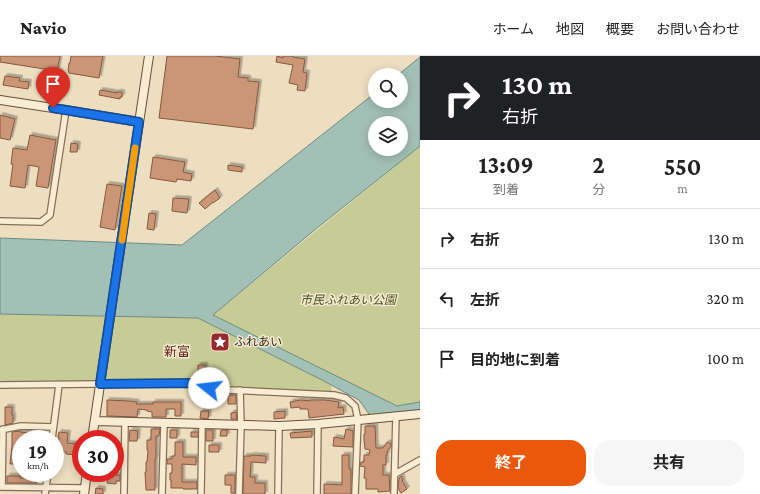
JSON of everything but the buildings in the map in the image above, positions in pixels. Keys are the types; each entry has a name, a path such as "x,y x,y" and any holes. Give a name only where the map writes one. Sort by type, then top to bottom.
{"street":[{"path":"94,430 108,324 150,56"},
{"path":"0,100 139,122"},
{"path":"0,221 41,222 50,215 66,110"},
{"path":"0,385 193,383 209,388 334,395 346,398 355,406 358,420 355,494"},
{"path":"53,430 59,385"},
{"path":"239,494 241,426 240,390"},
{"path":"95,422 279,426 318,424 420,414"},
{"path":"394,494 396,416"},
{"path":"124,494 125,422"},
{"path":"162,494 164,424"},
{"path":"317,494 318,424"},
{"path":"201,494 202,425"},
{"path":"53,427 21,426 2,430 1,487 46,491 85,491"},
{"path":"278,494 279,426"},
{"path":"395,474 420,460"}],"green space":[{"name":"市民ふれあい公園","path":"420,146 420,402 397,406 213,315 408,156"},
{"path":"0,313 198,318 331,385 332,393 209,387 193,382 0,382"}],"water":[{"path":"420,57 420,146 408,156 408,116 368,116 368,156 407,156 317,228 213,315 397,406 420,402 420,412 374,416 369,414 359,400 198,318 0,314 0,238 182,245 368,99 368,108 408,108 408,68 407,68"}],"slow traffic":[{"path":"122,240 135,148"}],"place":[{"name":"ふれあい","path":"220,342"}],"district":[{"name":"新富","path":"177,351"}],"route":[{"path":"53,108 139,122 100,384 193,383 209,388"}]}
